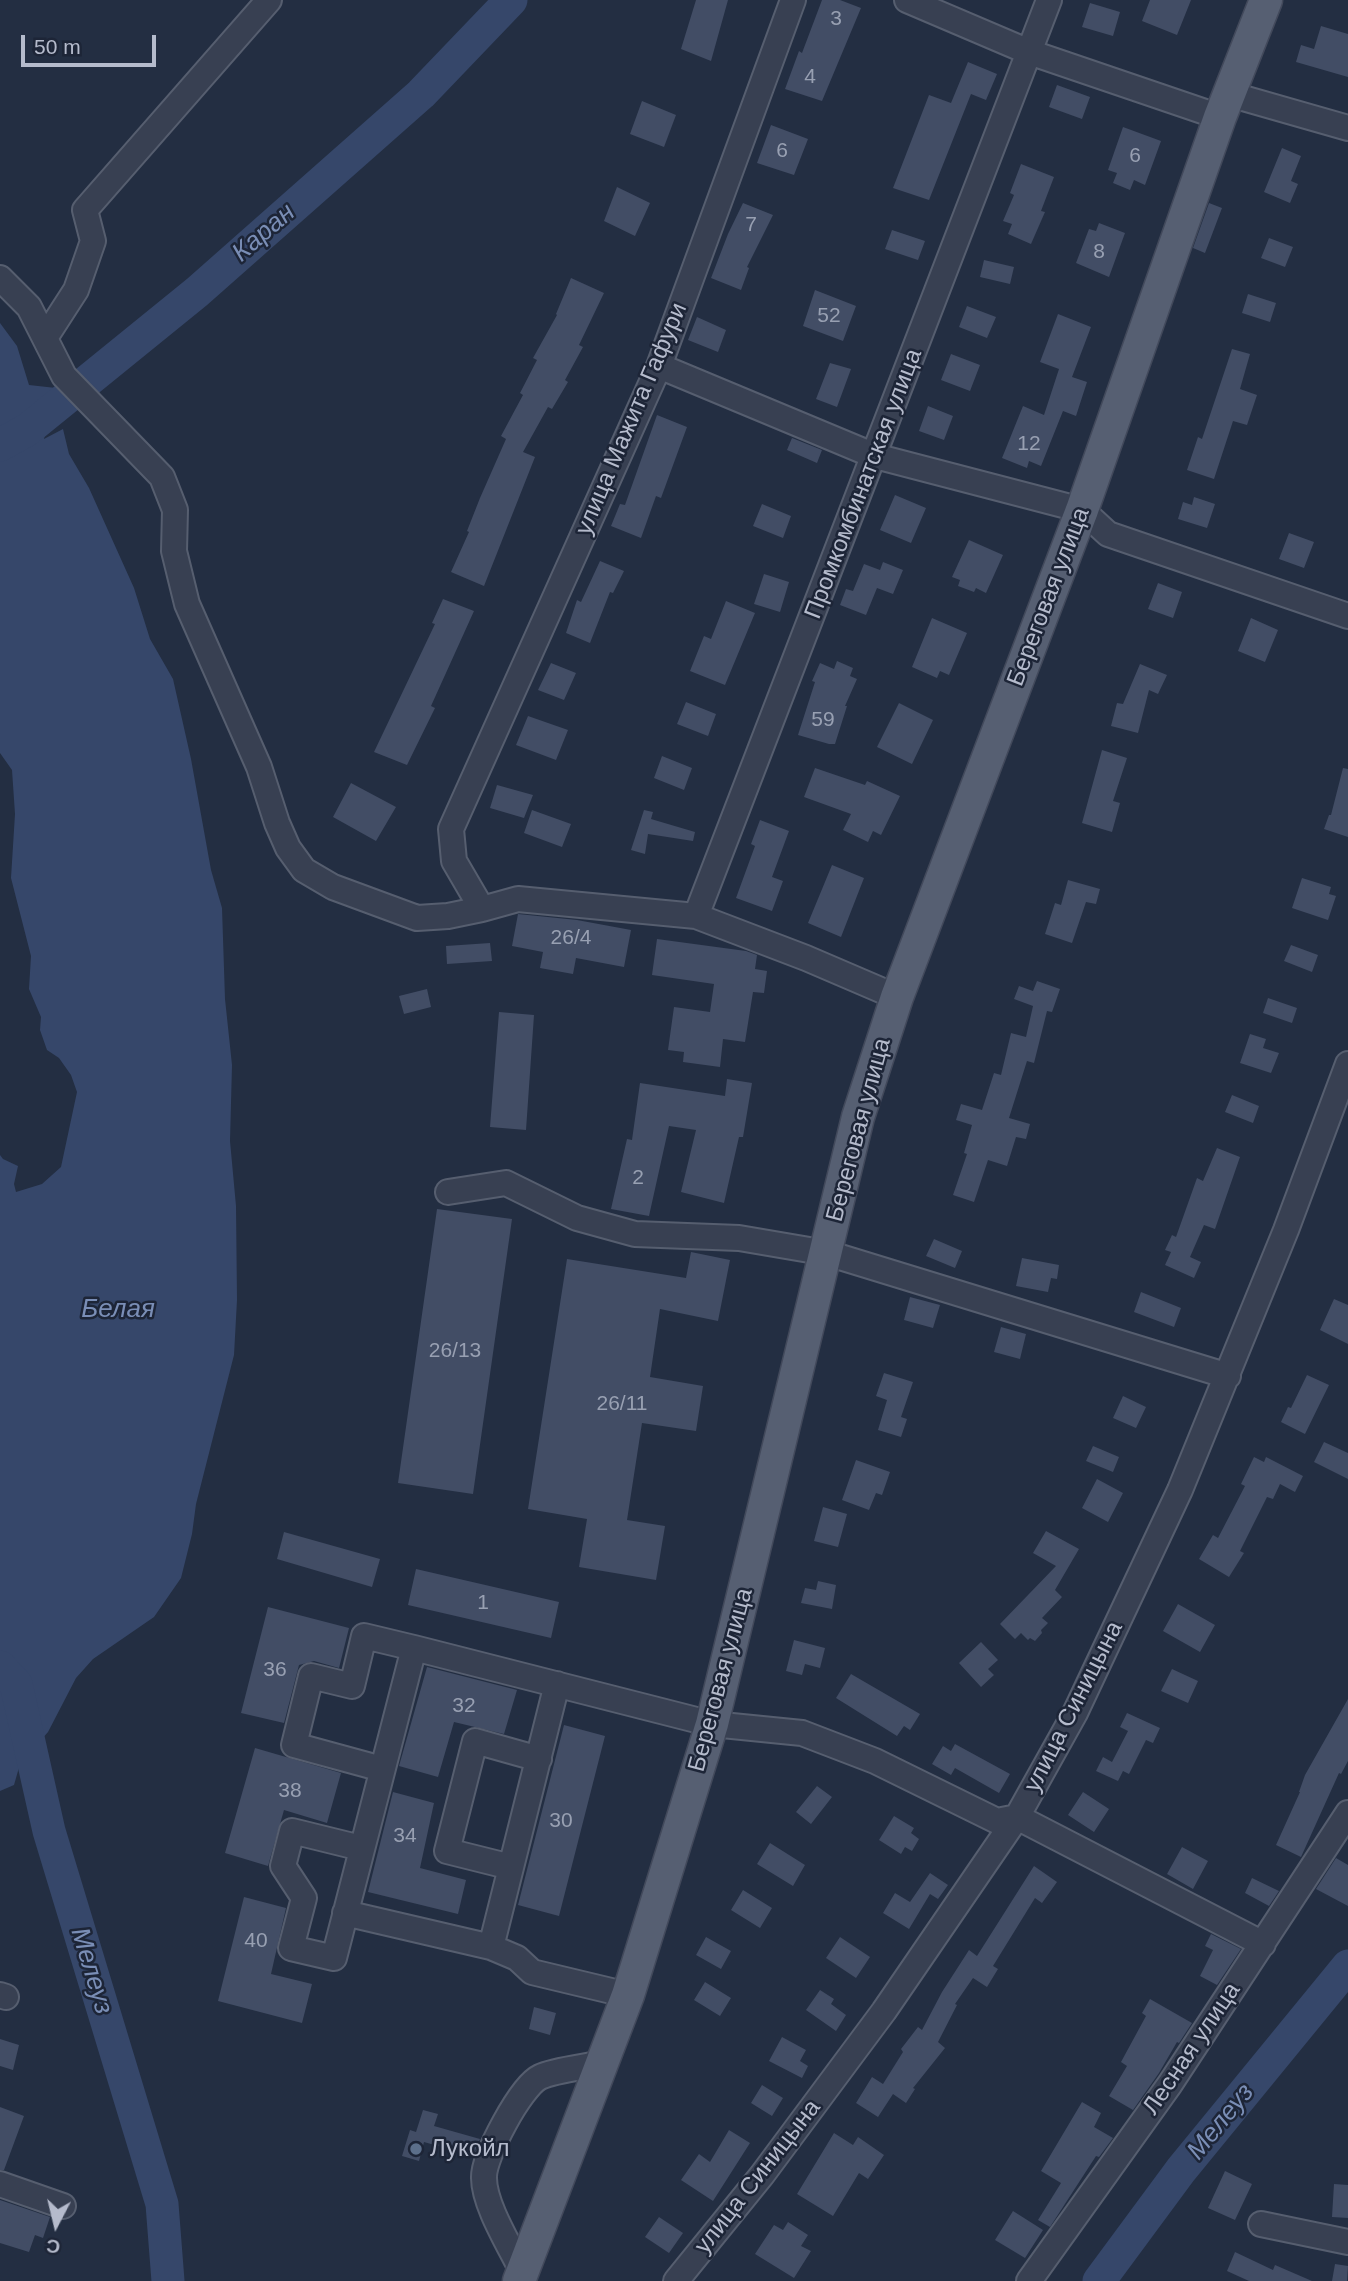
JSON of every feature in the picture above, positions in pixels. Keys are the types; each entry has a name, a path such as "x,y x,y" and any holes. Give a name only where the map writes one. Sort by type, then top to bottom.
{"main road":[{"name":"Береговая улица","path":"521,2276 628,1995 712,1724 858,1117 897,997 1082,510 1225,105 1266,0"}],"street":[{"path":"45,338 76,290 93,241 85,210 269,0"},
{"name":"улица Мажита Гафури","path":"482,909 454,860 451,829 659,366 793,0"},
{"path":"907,0 1030,52 1225,105 1348,128"},
{"name":"Промкомбинатская улица","path":"696,916 1049,0"},
{"path":"0,278 29,307 64,376 162,477 174,510 174,551 187,604 259,767 277,823 288,848 304,870 333,887 417,918 448,916 518,899 696,916 806,958 897,997"},
{"path":"659,366 875,456 1082,510 1108,534 1348,616"},
{"name":"улица Синицына","path":"676,2281 762,2175 884,2011 1017,1817 1075,1713 1180,1490 1228,1376 1348,1064"},
{"path":"448,1192 506,1183 577,1218 635,1234 739,1238 827,1253 1228,1376"},
{"path":"382,1769 294,1745 311,1676 352,1686 364,1636 712,1724 802,1733 875,1761 998,1821 1017,1817 1263,1944"},
{"path":"361,1848 292,1831 283,1866 304,1898 291,1948 334,1958 414,1648"},
{"path":"491,1947 557,1684"},
{"path":"512,1867 447,1851 475,1741 538,1759"},
{"name":"Лесная улица","path":"1029,2281 1170,2084 1348,1813"},
{"path":"345,1913 491,1947 517,1958 532,1972 628,1995"},
{"path":"521,2276 490,2203 483,2179 485,2165 515,2103 539,2077 603,2063"},
{"path":"0,2184 64,2206"},
{"path":"1261,2224 1348,2242"}],"water":[{"name":"Белая","path":"0,323 17,346 29,385 56,388 44,439 63,429 69,454 89,488 134,588 150,639 173,679 211,870 222,908 225,999 232,1065 230,1141 236,1206 237,1300 234,1355 196,1504 181,1578 154,1617 93,1659 76,1678 48,1732 20,1764 14,1785 0,1791 0,1155 18,1166 14,1184 16,1192 42,1184 61,1167 77,1092 71,1075 59,1058 47,1050 40,1030 41,1017 29,989 31,956 11,878 15,814 12,770 0,753"}],"building":[{"path":"696,0 728,0 711,61 681,49"},
{"path":"822,0 840,0 861,8 822,101 785,89"},
{"path":"1150,0 1191,0 1177,35 1142,21"},
{"path":"1090,3 1120,12 1113,36 1082,27"},
{"path":"1321,26 1348,34 1348,77 1296,62 1301,45 1314,49"},
{"path":"968,62 997,74 986,100 971,94 929,200 893,188 929,95 951,103"},
{"path":"1057,85 1090,97 1082,119 1049,107"},
{"path":"642,101 676,115 664,147 630,134"},
{"path":"771,125 808,139 794,175 757,163"},
{"path":"1123,127 1161,141 1145,185 1134,180 1130,190 1113,183 1117,173 1108,170"},
{"path":"1282,148 1301,156 1291,181 1298,184 1290,203 1264,192"},
{"path":"1021,164 1054,177 1041,211 1045,212 1031,244 1008,234 1012,224 1003,221 1014,195 1010,193"},
{"path":"617,187 650,203 635,236 604,221"},
{"path":"743,203 773,215 747,267 749,268 741,290 711,278"},
{"path":"1209,203 1222,208 1205,253 1193,248"},
{"path":"1099,223 1125,233 1109,277 1076,263 1089,229 1096,231"},
{"path":"892,230 925,241 918,260 885,249"},
{"path":"1269,238 1293,247 1285,267 1261,258"},
{"path":"984,260 1014,267 1010,284 980,277"},
{"path":"571,278 604,293 579,345 583,347 565,380 568,382 552,409 548,407 523,452 535,457 484,586 451,572 506,439 501,436 523,395 520,393 537,360 533,358 557,315"},
{"path":"815,290 856,306 843,341 803,326"},
{"path":"1248,294 1276,303 1270,322 1242,313"},
{"path":"967,306 996,317 987,338 959,327"},
{"path":"1058,314 1091,327 1072,377 1087,382 1076,416 1063,411 1041,466 1029,461 1027,468 1002,458 1023,406 1044,415 1059,369 1040,362"},
{"path":"697,317 726,330 718,352 688,340"},
{"path":"1232,349 1250,354 1240,389 1257,395 1247,425 1233,421 1214,479 1187,470 1198,437 1202,439"},
{"path":"951,354 980,365 970,391 941,380"},
{"path":"830,363 851,369 837,407 816,399"},
{"path":"928,406 953,416 944,440 919,431"},
{"path":"657,415 687,427 661,498 656,496 641,538 611,526 620,504 625,505"},
{"path":"792,438 822,450 817,463 787,450"},
{"path":"895,495 926,508 911,543 880,530"},
{"path":"1194,497 1215,504 1207,528 1178,519 1183,502 1192,505"},
{"path":"762,504 791,516 783,538 753,526"},
{"path":"1289,533 1314,542 1304,568 1279,559"},
{"path":"969,540 1003,555 986,593 976,588 974,592 958,586 960,580 952,577"},
{"path":"600,561 624,571 613,593 610,592 590,643 566,633 577,600 581,602"},
{"path":"883,562 903,570 893,594 877,588 866,615 840,605 846,589 853,591 864,564 880,570"},
{"path":"764,574 789,582 780,612 754,604"},
{"path":"1158,583 1182,592 1173,618 1148,609"},
{"path":"443,599 474,611 431,706 435,708 407,765 374,752 435,624 432,623"},
{"path":"726,601 755,613 725,685 690,671 704,636 711,639"},
{"path":"932,618 967,633 949,675 940,671 937,678 912,667"},
{"path":"1251,618 1278,630 1265,662 1238,651"},
{"path":"837,661 853,668 850,676 857,679 845,706 835,744 798,735 815,682 812,681 820,663 834,669"},
{"path":"551,663 576,673 564,700 538,690"},
{"path":"1140,664 1167,675 1158,694 1149,690 1138,733 1111,726 1117,703 1123,704"},
{"path":"686,702 716,714 708,736 677,724"},
{"path":"899,703 933,720 912,764 877,747"},
{"path":"528,716 568,730 556,760 516,745"},
{"path":"1102,750 1127,758 1113,801 1120,803 1112,832 1082,823"},
{"path":"662,756 692,768 684,790 654,778"},
{"path":"815,768 865,785 867,781 900,796 881,835 873,831 868,842 843,830 851,814 804,797"},
{"path":"1343,768 1348,769 1348,837 1324,829 1331,815"},
{"path":"351,783 396,807 376,841 333,817"},
{"path":"497,785 533,795 524,818 490,808"},
{"path":"532,810 571,824 562,847 524,833"},
{"path":"644,810 653,812 651,819 695,832 693,841 648,834 645,854 631,850"},
{"path":"760,820 789,831 772,877 783,881 772,911 736,898 755,846 751,844"},
{"path":"832,865 864,878 841,937 808,923"},
{"path":"1302,878 1331,887 1329,894 1336,896 1328,920 1292,908"},
{"path":"1068,880 1100,889 1096,904 1086,902 1072,943 1045,934 1055,903 1061,905"},
{"path":"518,914 577,920 631,930 624,967 576,958 573,974 540,968 543,952 512,946"},
{"path":"657,939 746,951 757,955 755,969 767,971 764,993 753,992 745,1042 723,1039 720,1067 683,1062 684,1052 668,1050 674,1007 710,1012 714,984 652,975"},
{"path":"490,943 492,961 447,964 446,946"},
{"path":"1291,945 1318,955 1312,972 1284,961"},
{"path":"1037,981 1060,989 1052,1012 1047,1011 1034,1063 1027,1061 1009,1118 1030,1124 1026,1139 1016,1137 1007,1166 988,1160 974,1202 953,1195 967,1154 964,1153 972,1125 956,1120 961,1104 982,1110 994,1073 1001,1075 1011,1033 1026,1037 1033,1006 1014,999 1019,986 1033,991"},
{"path":"427,989 431,1007 404,1014 399,996"},
{"path":"1268,998 1297,1008 1292,1023 1263,1013"},
{"path":"499,1012 534,1015 526,1130 490,1127"},
{"path":"1250,1034 1266,1039 1263,1048 1279,1053 1271,1073 1240,1063"},
{"path":"727,1079 752,1083 743,1137 739,1137 724,1203 681,1192 696,1130 669,1126 649,1216 611,1209 627,1139 632,1140 640,1083 725,1096"},
{"path":"1232,1095 1259,1106 1253,1123 1225,1112"},
{"path":"1217,1148 1240,1157 1215,1229 1204,1225 1190,1257 1201,1262 1194,1278 1165,1265 1171,1252 1165,1250 1172,1235 1176,1237 1197,1178 1203,1181"},
{"path":"437,1209 512,1219 473,1494 398,1483"},
{"path":"934,1239 962,1251 955,1268 926,1256"},
{"path":"691,1252 730,1260 718,1321 660,1309 650,1377 703,1386 696,1431 642,1423 627,1520 665,1526 656,1580 579,1567 587,1519 528,1509 567,1259 686,1278"},
{"path":"1022,1258 1059,1265 1057,1279 1051,1278 1048,1292 1016,1286"},
{"path":"1141,1292 1181,1308 1174,1327 1134,1312"},
{"path":"910,1297 940,1305 933,1328 904,1320"},
{"path":"1334,1299 1348,1305 1348,1344 1320,1330"},
{"path":"1001,1327 1026,1334 1020,1359 994,1352"},
{"path":"884,1373 913,1382 901,1417 907,1419 901,1437 878,1430 887,1400 876,1396"},
{"path":"1307,1375 1329,1385 1305,1434 1281,1422"},
{"path":"1123,1396 1146,1407 1136,1428 1113,1418"},
{"path":"1324,1442 1348,1453 1348,1479 1314,1462"},
{"path":"1093,1446 1119,1457 1113,1472 1086,1461"},
{"path":"1254,1457 1264,1462 1266,1457 1303,1476 1295,1492 1280,1484 1273,1499 1267,1497 1240,1551 1244,1553 1229,1577 1199,1559 1213,1535 1218,1538 1245,1486 1241,1484"},
{"path":"856,1460 890,1472 882,1495 876,1493 869,1510 842,1500"},
{"path":"1097,1479 1123,1493 1108,1522 1082,1508"},
{"path":"823,1507 847,1514 838,1547 814,1541"},
{"path":"1046,1531 1079,1549 1055,1590 1062,1597 1042,1618 1048,1623 1041,1630 1042,1633 1035,1641 1030,1638 1028,1640 1021,1633 1015,1639 1000,1624 1056,1566 1033,1553"},
{"path":"284,1532 380,1559 372,1587 277,1559"},
{"path":"416,1569 559,1602 551,1638 408,1605"},
{"path":"818,1581 836,1585 832,1609 801,1603 805,1588 816,1590"},
{"path":"1178,1604 1215,1625 1200,1652 1163,1631"},
{"path":"268,1607 349,1628 339,1668 314,1661 299,1665 284,1723 241,1713"},
{"path":"794,1640 825,1648 820,1668 805,1664 802,1675 786,1671"},
{"path":"981,1642 998,1660 988,1669 994,1675 981,1687 959,1663"},
{"path":"427,1667 517,1690 504,1734 454,1722 438,1777 399,1766"},
{"path":"1172,1669 1198,1681 1188,1703 1161,1691"},
{"path":"851,1674 920,1714 910,1730 904,1726 897,1736 836,1698"},
{"path":"1348,1699 1348,1761 1341,1774 1339,1773 1301,1857 1276,1845 1305,1775"},
{"path":"1127,1713 1160,1728 1153,1743 1146,1740 1129,1774 1123,1771 1118,1781 1096,1771 1103,1757 1112,1762 1128,1731 1120,1727"},
{"path":"564,1725 605,1736 559,1916 518,1905"},
{"path":"955,1744 1010,1774 999,1793 955,1768 951,1775 932,1764 943,1746 951,1751"},
{"path":"255,1748 341,1773 327,1823 284,1810 268,1866 225,1853"},
{"path":"817,1786 832,1797 811,1824 796,1812"},
{"path":"393,1792 434,1803 420,1868 466,1880 458,1914 368,1892"},
{"path":"1083,1792 1109,1809 1094,1832 1068,1815"},
{"path":"894,1816 914,1828 911,1833 919,1839 912,1851 905,1847 901,1854 879,1840"},
{"path":"770,1843 805,1865 793,1886 757,1864"},
{"path":"1182,1847 1208,1861 1193,1889 1167,1874"},
{"path":"1336,1858 1348,1865 1348,1906 1316,1889"},
{"path":"1034,1866 1057,1882 1042,1903 1035,1898 993,1966 998,1969 987,1987 973,1978 955,2004 957,2005 938,2042 945,2048 913,2088 915,2089 906,2103 893,2094 878,2117 856,2103 872,2077 883,2084 903,2052 901,2049 918,2027 922,2030 969,1950 977,1956"},
{"path":"930,1873 948,1885 938,1899 930,1894 909,1929 883,1913 895,1893 910,1902"},
{"path":"1252,1878 1279,1891 1269,1906 1245,1893"},
{"path":"743,1890 772,1908 760,1928 731,1910"},
{"path":"244,1897 286,1908 271,1974 312,1984 302,2023 218,2001"},
{"path":"1211,1934 1241,1949 1217,1985 1200,1976 1213,1950 1205,1946"},
{"path":"706,1937 731,1951 721,1969 696,1955"},
{"path":"840,1937 870,1957 856,1978 826,1958"},
{"path":"705,1982 731,1998 720,2016 694,2000"},
{"path":"820,1990 834,1999 831,2004 846,2015 836,2031 806,2010"},
{"path":"1150,1999 1192,2023 1133,2110 1109,2096 1127,2066 1121,2062 1146,2016 1142,2013"},
{"path":"534,2007 556,2013 550,2035 529,2029"},
{"path":"782,2037 806,2050 800,2061 808,2066 802,2078 769,2061"},
{"path":"0,2039 19,2045 13,2070 0,2066"},
{"path":"762,2085 783,2098 772,2116 751,2103"},
{"path":"1082,2102 1101,2113 1094,2127 1113,2138 1099,2157 1096,2156 1050,2227 1038,2220 1061,2183 1041,2171"},
{"path":"0,2107 24,2116 4,2170 0,2170"},
{"path":"423,2110 438,2114 434,2126 480,2139 473,2156 424,2142 419,2161 402,2156 410,2130 416,2132"},
{"path":"729,2130 750,2143 713,2201 681,2180 699,2154 710,2162"},
{"path":"834,2133 853,2145 858,2137 884,2155 868,2179 859,2173 833,2216 797,2194"},
{"path":"1225,2171 1252,2184 1235,2220 1208,2208"},
{"path":"1334,2184 1348,2185 1348,2218 1332,2217"},
{"path":"0,2200 50,2217 43,2238 35,2235 29,2252 0,2243"},
{"path":"1013,2211 1043,2230 1025,2258 995,2240"},
{"path":"659,2217 683,2233 669,2253 645,2237"},
{"path":"788,2222 808,2235 801,2246 811,2251 794,2278 755,2254 774,2225 783,2230"},
{"path":"1235,2252 1273,2270 1275,2265 1312,2281 1249,2281 1227,2271"},
{"path":"1335,2264 1348,2266 1347,2281 1332,2281"}],"waterway":[{"name":"Каран","path":"0,445 27,430 197,292 421,94 511,0"},
{"name":"Мелеуз","path":"0,1667 16,1684 49,1831 162,2204 168,2281"},
{"name":"Мелеуз","path":"1099,2281 1181,2170 1348,1966"}],"place":[{"name":"Лукойл","path":"416,2149"}]}
